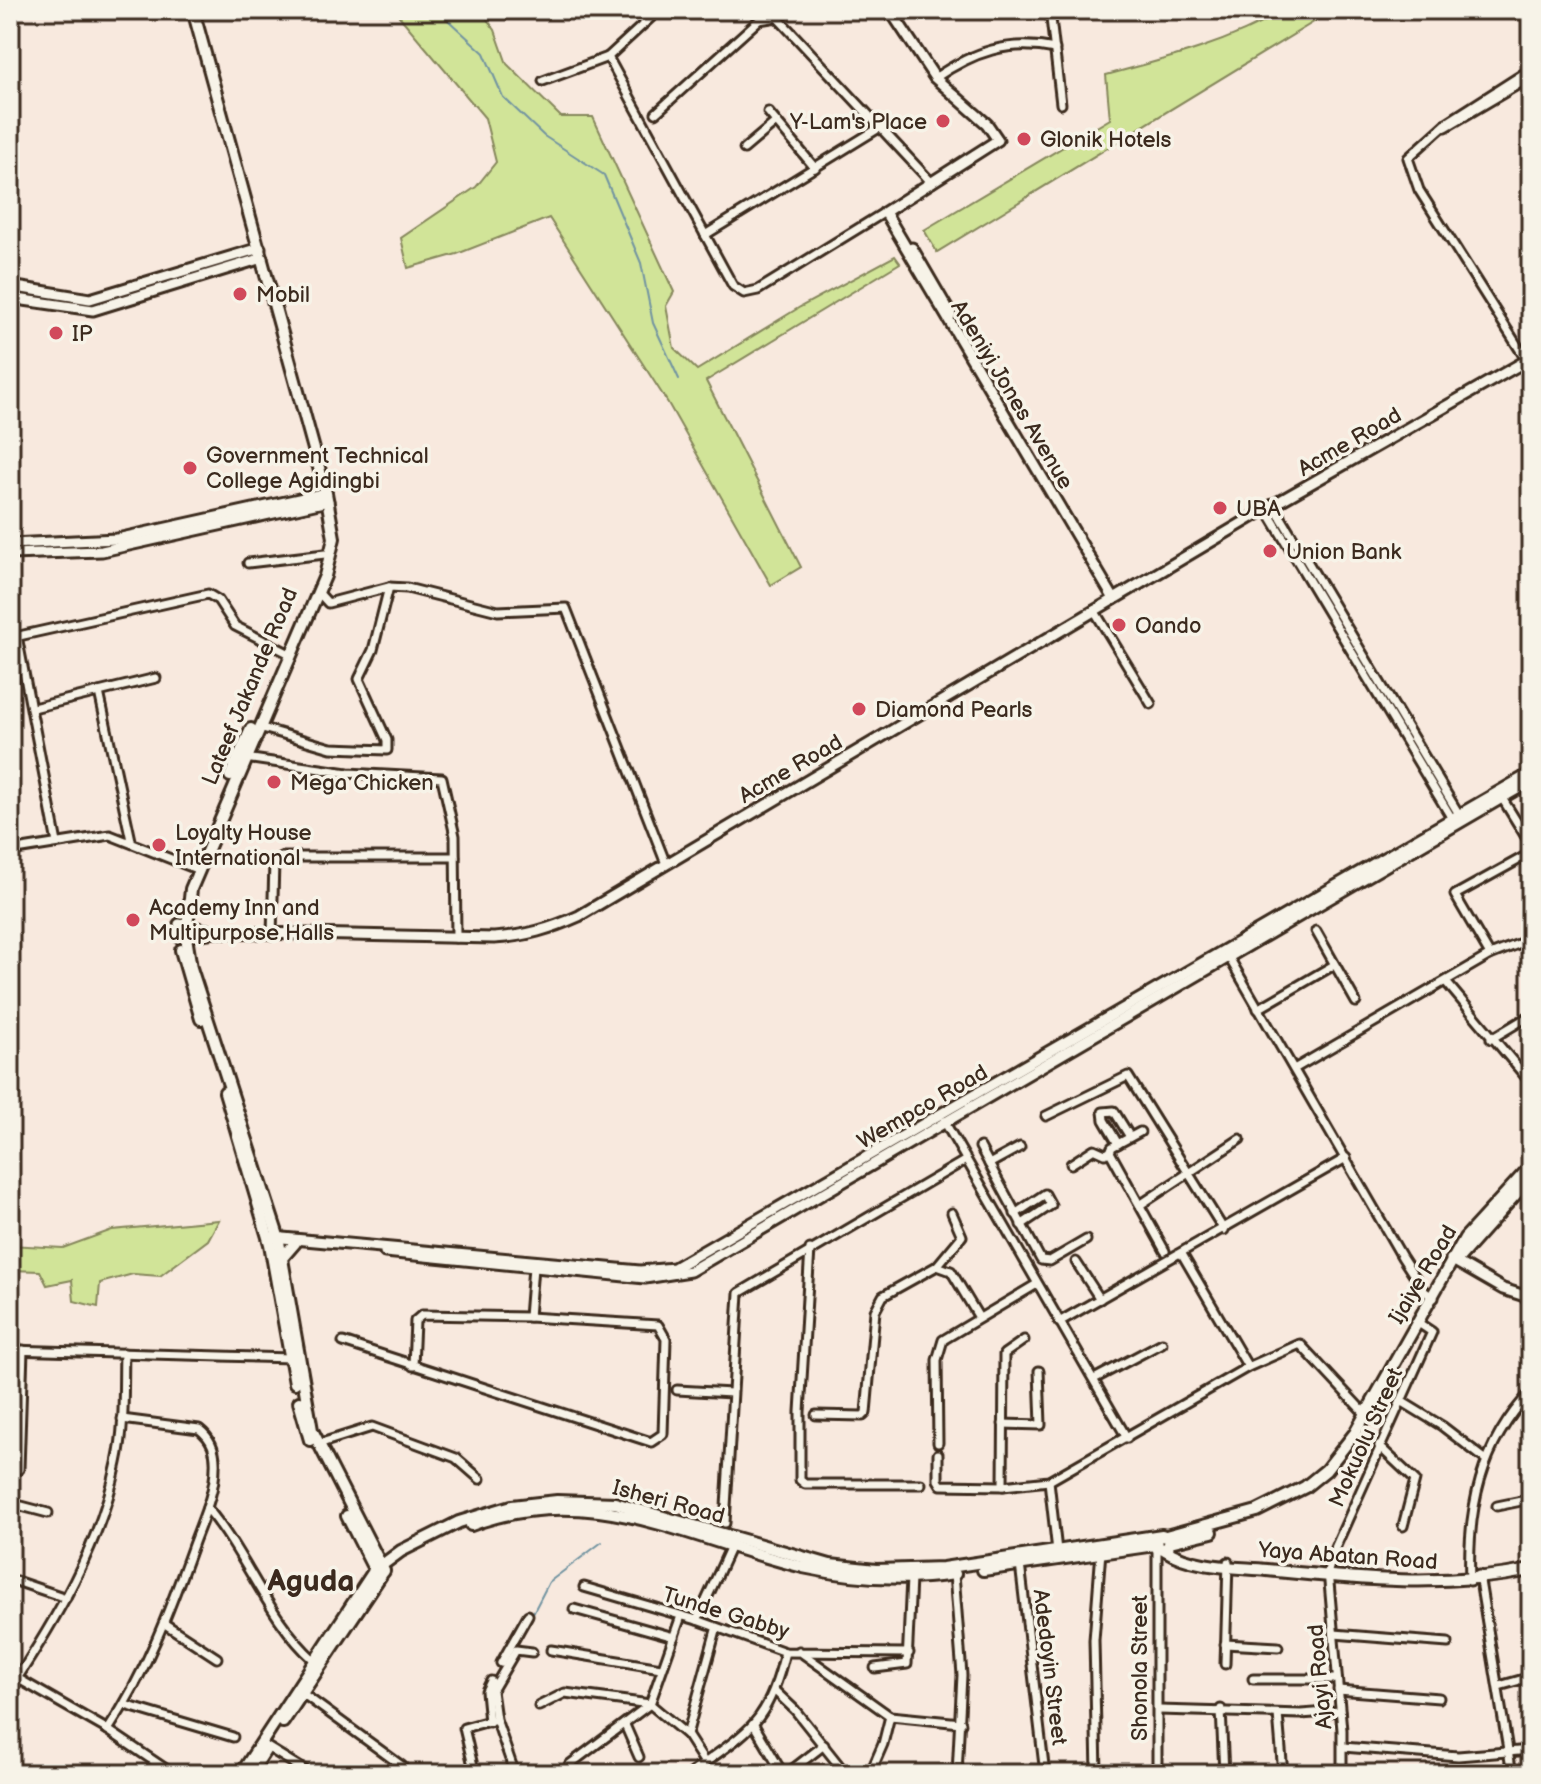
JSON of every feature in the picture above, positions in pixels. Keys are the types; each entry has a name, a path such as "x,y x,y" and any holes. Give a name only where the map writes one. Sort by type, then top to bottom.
{"main road":[{"name":"Lateef Jakande Road","path":"193,10 324,498 333,546 318,592 196,869 184,888 182,937 282,1258 294,1358 306,1407 318,1444 379,1571"},
{"name":"Lateef Jakande Road","path":"196,869 325,554 324,498"},
{"name":"Ijaiye Road","path":"1367,1417 1453,1261 1493,1205 1531,1166"},
{"name":"Ijaiye Road","path":"1453,1261 1531,1177"},
{"name":"Lateef Jakande Road","path":"274,1240 305,1432 354,1530 379,1571"},
{"path":"282,1258 295,1243"},
{"name":"Ijaiye Road","path":"1367,1417 1432,1297"},
{"name":"Isheri Road","path":"250,1774 379,1571 462,1529 497,1517 545,1509 613,1511 731,1546 829,1569 911,1578 954,1574 1163,1544 1236,1526 1304,1495 1335,1470 1367,1417"},
{"name":"Isheri Road","path":"241,1774 359,1592 379,1571 401,1551 476,1516 512,1506 557,1501 615,1503 829,1569 912,1571 1057,1551 1163,1544"},
{"path":"354,1530 365,1563 359,1592"},
{"name":"Yaya Abatan Road","path":"1163,1544 1227,1564 1328,1574 1475,1578 1531,1568"}],"street":[{"path":"543,81 608,57 659,10"},
{"path":"608,57 733,286 751,293 998,140 987,124 935,78 890,10"},
{"path":"1050,10 1061,104"},
{"path":"656,113 759,20 770,16 784,22 932,183"},
{"path":"935,78 961,61 998,46 1025,43 1055,49"},
{"path":"1473,110 1531,69"},
{"path":"1529,360 1412,177 1408,165 1412,151 1473,110 1531,77"},
{"path":"768,112 815,168"},
{"path":"744,149 776,122"},
{"path":"705,235 879,128"},
{"name":"Adeniyi Jones Avenue","path":"888,210 1116,597"},
{"path":"10,298 93,310 258,254"},
{"path":"10,286 90,299 222,265"},
{"name":"Acme Road","path":"182,937 215,932 521,937 552,928 666,864 1270,507 1529,360"},
{"path":"10,544 29,548 102,551 324,498"},
{"path":"1270,507 1457,820"},
{"path":"10,554 29,548"},
{"path":"248,563 325,554"},
{"path":"259,727 331,748 387,750 387,740 359,679 373,650 389,587"},
{"path":"318,592 331,603 389,587 407,588 498,611 566,608 666,864"},
{"path":"57,843 33,708 13,637 208,594 218,600 235,626 286,652"},
{"path":"1094,610 1151,704"},
{"path":"33,708 156,678"},
{"path":"99,692 131,840"},
{"path":"245,758 348,773 442,778 451,812 455,857 456,938"},
{"name":"Wempco Road","path":"274,1240 533,1267 598,1271 674,1268 943,1120 1457,820 1531,773"},
{"name":"Wempco Road","path":"1457,820 1531,781"},
{"path":"1502,798 1531,845"},
{"path":"10,851 110,835 131,840 150,852 196,869"},
{"path":"1490,955 1455,895 1531,853"},
{"path":"272,935 274,862 281,857 455,857"},
{"path":"182,924 215,932"},
{"path":"1316,931 1356,1002"},
{"path":"1294,1069 1490,955 1531,939"},
{"path":"1226,953 1402,1257 1432,1297"},
{"path":"1258,1009 1334,965"},
{"path":"1446,982 1531,1083"},
{"path":"1491,1039 1531,1015"},
{"path":"1046,1116 1128,1076 1224,1230"},
{"path":"1118,1144 1104,1120 1103,1112 1114,1111 1130,1137"},
{"path":"943,1120 1127,1438"},
{"path":"1071,1164 1094,1149 1105,1154 1110,1152 1140,1132"},
{"path":"1140,1205 1240,1139"},
{"path":"980,1147 1045,1262 1086,1240"},
{"path":"989,1164 1020,1147"},
{"path":"1110,1152 1165,1251"},
{"path":"1059,1322 1346,1158"},
{"path":"725,1523 739,1293 966,1160"},
{"path":"816,1415 863,1416 866,1413 878,1302 937,1266 962,1236 952,1213"},
{"path":"1004,1226 1018,1219"},
{"name":"Wempco Road","path":"274,1240 598,1271"},
{"path":"810,1249 800,1412 800,1480 805,1484 921,1484"},
{"path":"1182,1254 1248,1367"},
{"path":"1453,1261 1503,1289 1531,1298"},
{"path":"1076,1262 1100,1299"},
{"path":"937,1266 951,1271 978,1316"},
{"path":"529,1317 533,1267"},
{"path":"938,1443 939,1348 943,1340 978,1316 1037,1284"},
{"path":"343,1342 413,1366 651,1442 660,1438 666,1339 658,1325 529,1317 416,1317 413,1366"},
{"name":"Mokuolu Street","path":"1328,1574 1379,1446 1432,1332 1420,1324"},
{"path":"1003,1486 1004,1354 1007,1348 1024,1340"},
{"path":"1094,1379 1162,1343"},
{"path":"938,1454 938,1480 941,1485 1003,1486 1049,1481 1248,1367 1300,1344 1367,1417"},
{"path":"10,1350 294,1358"},
{"path":"19,1469 23,1350"},
{"path":"10,1689 66,1598 108,1498 118,1462 124,1353"},
{"path":"1003,1424 1041,1425 1039,1371"},
{"path":"677,1390 732,1393"},
{"path":"1512,1774 1499,1686 1475,1578 1470,1525 1485,1459 1511,1413 1531,1392"},
{"path":"1401,1401 1442,1426 1485,1459"},
{"path":"108,1730 125,1705 165,1624 207,1508 216,1466 208,1437 199,1429 122,1419"},
{"path":"318,1444 372,1427 456,1458 480,1479"},
{"path":"1379,1446 1415,1480 1403,1526"},
{"path":"1049,1481 1057,1551"},
{"path":"1497,1506 1531,1499"},
{"path":"10,1503 48,1513"},
{"path":"207,1508 235,1543 289,1633 314,1660"},
{"name":"Shonola Street","path":"1157,1774 1159,1710 1155,1610 1158,1563 1163,1544"},
{"path":"697,1620 731,1546"},
{"path":"1097,1774 1094,1640 1101,1551"},
{"name":"Adedoyin Street","path":"1020,1564 1045,1774"},
{"path":"1225,1664 1227,1564"},
{"path":"954,1574 962,1675 957,1773 986,1774"},
{"name":"Ajayi Road","path":"1328,1574 1343,1747 1342,1774"},
{"path":"875,1668 905,1665 909,1653 911,1578"},
{"path":"10,1579 66,1598"},
{"name":"Tunde Gabby","path":"584,1587 697,1620 716,1630 785,1652 909,1653"},
{"path":"574,1609 674,1637"},
{"path":"515,1774 492,1720 486,1691 528,1615"},
{"path":"569,1765 650,1704 681,1616"},
{"path":"165,1624 217,1658"},
{"path":"687,1735 716,1630"},
{"path":"1334,1634 1448,1643"},
{"path":"1225,1644 1278,1647"},
{"path":"492,1720 492,1691 506,1664 516,1650 532,1652"},
{"path":"551,1650 661,1668"},
{"path":"799,1651 890,1716 961,1723"},
{"path":"690,1774 754,1725 775,1691 785,1652"},
{"path":"1499,1686 1531,1677"},
{"path":"17,1678 108,1730 173,1774"},
{"path":"1253,1679 1337,1679"},
{"path":"1338,1690 1439,1698"},
{"path":"775,1691 846,1774"},
{"path":"302,1693 402,1766"},
{"path":"539,1706 565,1693 650,1704 687,1735 705,1763"},
{"path":"125,1705 233,1737"},
{"path":"1221,1709 1224,1774"},
{"path":"1159,1710 1221,1709 1278,1714 1340,1711"},
{"path":"1278,1714 1283,1774"},
{"path":"870,1774 878,1759 890,1716"},
{"path":"475,1774 463,1732 468,1726 492,1720"},
{"path":"625,1725 639,1757"},
{"path":"754,1725 783,1774"},
{"path":"777,1774 783,1774 824,1745"},
{"path":"267,1747 311,1774"},
{"path":"1343,1747 1458,1756 1531,1750"},
{"path":"10,1768 20,1774"}],"green space":[{"path":"394,10 480,10 495,30 507,64 561,117 593,117 674,292 666,306 674,348 697,370 800,307 895,256 900,263 706,381 801,567 771,585 668,403 549,218 457,254 408,268 401,238 476,187 496,162 485,118"},
{"path":"1285,10 1317,10 1322,17 937,252 924,230 1110,119 1106,75 1220,41"},
{"path":"219,1220 208,1240 160,1276 133,1274 100,1283 98,1307 74,1301 72,1280 47,1285 40,1271 10,1270 10,1245 63,1248 112,1230"}],"waterway":[{"path":"437,10 484,53 503,97 544,136 604,175 641,263 653,323 679,379"},
{"path":"516,1646 549,1582 602,1542"},
{"path":"494,1679 501,1667"},
{"path":"494,1724 510,1774"}],"place":[{"name":"Y-Lam's Place","path":"943,121"},
{"name":"Glonik Hotels","path":"1024,139"},
{"name":"Mobil","path":"240,294"},
{"name":"IP","path":"56,333"},
{"name":"Government Technical College Agidingbi","path":"190,468"},
{"name":"UBA","path":"1220,508"},
{"name":"Union Bank","path":"1270,551"},
{"name":"Oando","path":"1119,625"},
{"name":"Diamond Pearls","path":"859,709"},
{"name":"Mega Chicken","path":"274,782"},
{"name":"Loyalty House International","path":"159,845"},
{"name":"Academy Inn and Multipurpose Halls","path":"133,920"}],"district":[{"name":"Aguda","path":"311,1581"}]}
